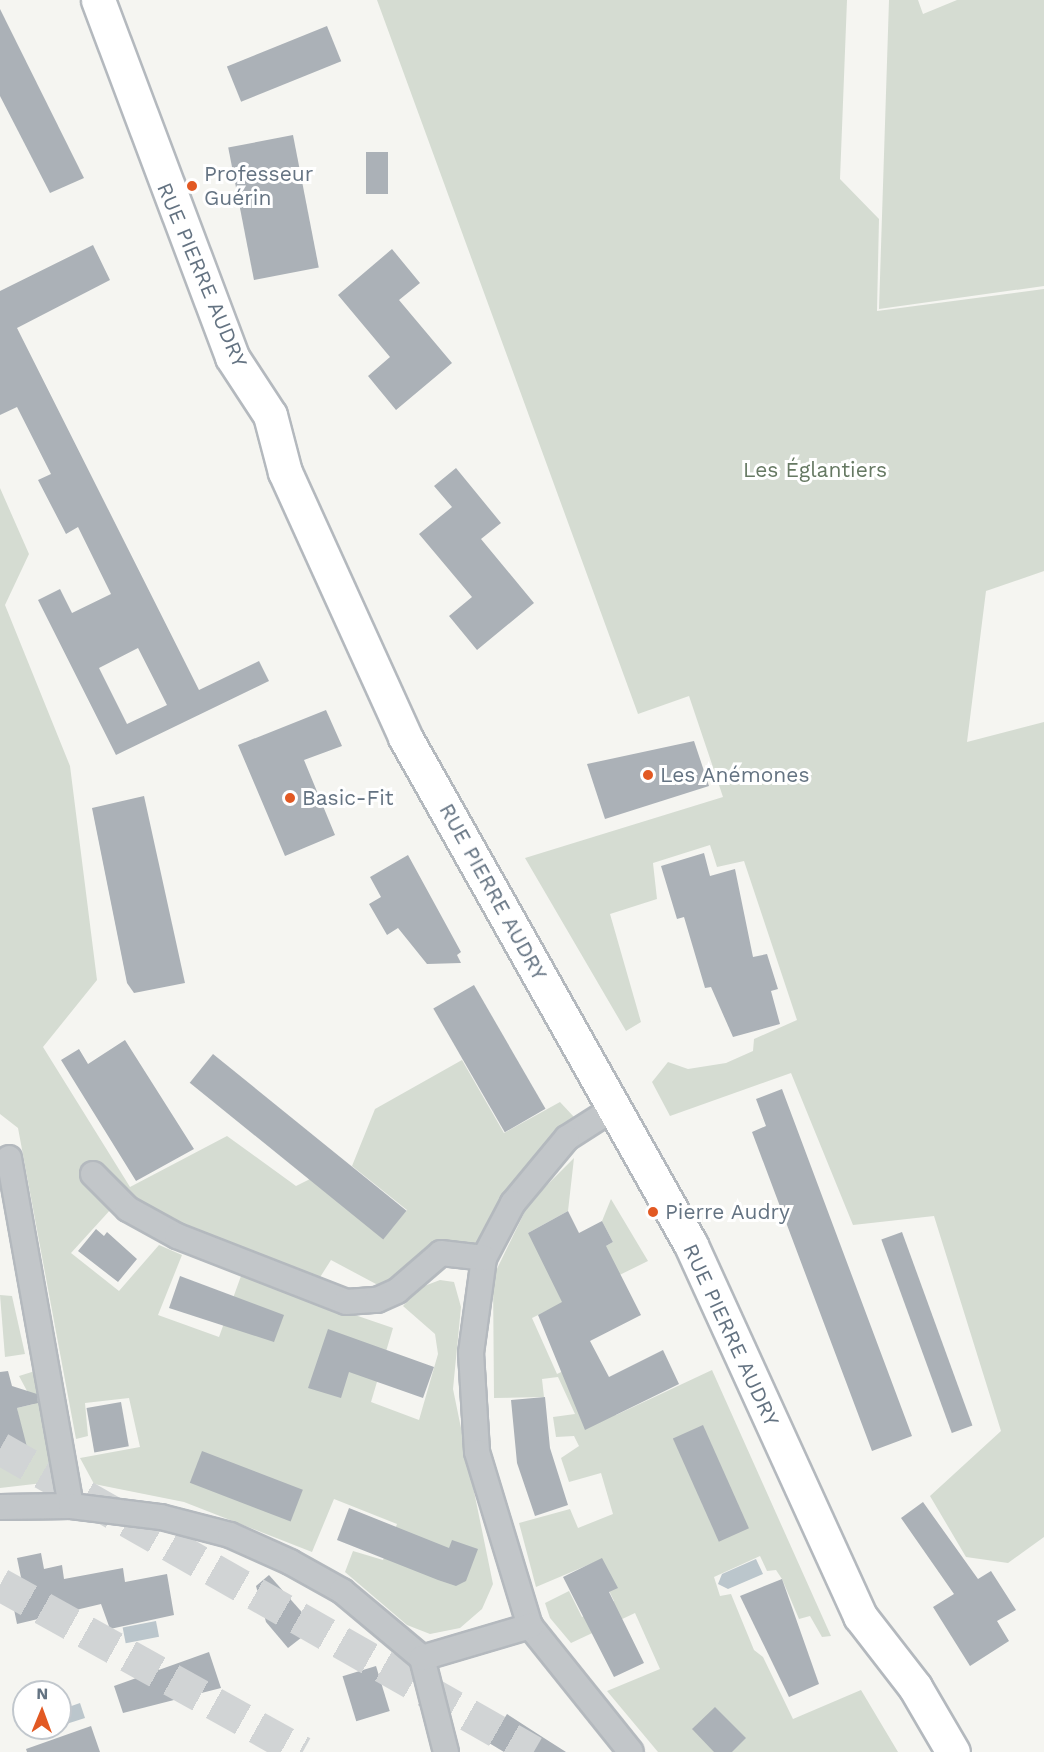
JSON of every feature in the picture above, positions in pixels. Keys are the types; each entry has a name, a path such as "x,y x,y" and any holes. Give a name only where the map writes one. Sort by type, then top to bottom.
{"street":[{"name":"RUE PIERRE AUDRY","path":"98,0 232,357 270,415 285,472 405,737 691,1245 860,1616 915,1687 953,1752"},
{"path":"614,1108 567,1138 513,1203 484,1258 471,1353 477,1452 531,1626 631,1752"},
{"path":"9,1158 71,1506"},
{"path":"93,1174 128,1209 177,1236 346,1302 377,1300 397,1291 441,1253 484,1258"},
{"path":"0,1507 71,1506 161,1517 230,1535 342,1591 422,1658 446,1752"},
{"path":"422,1658 531,1626"}],"green space":[{"name":"Les Églantiers","path":"377,0 847,0 840,179 879,219 877,311 1044,289 1044,571 986,591 967,742 1044,722 1044,1537 1008,1563 966,1557 930,1496 1001,1431 934,1216 853,1225 791,1073 670,1116 652,1082 668,1062 688,1069 726,1063 753,1051 754,1039 797,1020 744,861 717,867 710,845 653,863 657,899 610,914 641,1022 626,1031 525,858 723,797 689,696 638,714"},
{"path":"889,0 918,0 923,14 957,0 1044,0 1044,286 879,309"},
{"path":"0,488 29,554 5,605 70,766 97,980 43,1047 130,1187 227,1136 296,1186 310,1179 384,1238 407,1210 352,1166 375,1109 462,1060 504,1133 560,1102 574,1117 518,1176 479,1247 448,1244 422,1254 392,1286 376,1284 331,1260 317,1282 186,1233 122,1197 71,1253 119,1291 159,1245 182,1255 158,1315 219,1337 241,1276 393,1328 371,1402 419,1420 438,1354 435,1334 403,1306 419,1288 440,1280 454,1282 461,1307 453,1389 493,1584 482,1609 460,1628 430,1634 407,1625 345,1572 353,1551 383,1560 397,1524 334,1499 312,1552 184,1502 94,1484 80,1458 140,1447 129,1398 85,1403 88,1436 76,1439 18,1128 0,1114"},
{"path":"574,1158 568,1211 528,1233 589,1256 613,1242 602,1221 611,1199 648,1261 532,1318 557,1374 589,1359 616,1415 712,1370 831,1636 822,1637 810,1616 799,1619 782,1579 776,1570 767,1571 760,1556 714,1577 720,1596 731,1594 754,1650 763,1657 793,1719 861,1690 898,1752 658,1752 607,1691 660,1669 635,1613 571,1643 550,1618 545,1603 569,1591 582,1617 614,1601 595,1562 536,1587 519,1523 570,1509 578,1528 613,1514 601,1473 569,1482 561,1458 579,1446 574,1436 556,1437 553,1417 575,1414 558,1377 542,1379 544,1397 494,1398 493,1277 529,1203"},
{"path":"0,1295 12,1296 25,1354 5,1357"},
{"path":"35,1371 54,1474 43,1483 0,1488 0,1457 26,1452 17,1408 34,1404 19,1376"}],"shaded area":[{"path":"756,1559 763,1574 728,1589 718,1584 722,1574"},
{"path":"156,1621 159,1637 126,1643 123,1627"},
{"path":"80,1703 85,1718 72,1722 72,1706"}],"building":[{"path":"0,9 84,178 50,193 0,96"},
{"path":"327,26 341,61 241,102 227,66"},
{"path":"293,135 319,268 254,280 228,148"},
{"path":"366,152 388,152 388,194 366,194"},
{"path":"93,245 110,280 17,328 199,690 259,661 269,681 116,755 38,600 60,589 72,613 111,594 78,527 66,534 38,480 51,474 17,407 0,415 0,291","holes":["138,648 167,705 127,724 99,668"]},
{"path":"392,249 420,283 399,300 452,363 396,410 368,376 390,357 338,295"},
{"path":"456,468 501,523 481,539 534,603 477,650 449,616 472,597 419,534 452,507 434,486"},
{"name":"Basic-Fit","path":"326,710 342,746 304,760 335,835 285,856 238,745"},
{"name":"Les Anémones","path":"694,741 709,786 605,819 587,764"},
{"path":"144,796 185,983 134,993 127,983 92,808"},
{"path":"704,853 710,876 735,869 753,957 767,954 778,989 771,991 780,1024 733,1037 711,987 705,988 684,917 677,919 661,866"},
{"path":"408,855 461,952 457,955 461,963 427,964 398,928 387,935 369,904 381,897 370,877"},
{"path":"474,985 546,1109 505,1132 433,1009"},
{"path":"125,1040 194,1149 136,1181 61,1060 79,1049 88,1064"},
{"path":"213,1054 407,1211 383,1239 190,1083"},
{"path":"782,1089 912,1436 872,1451 752,1132 766,1126 756,1099"},
{"path":"568,1211 579,1233 602,1221 613,1242 606,1246 641,1315 590,1341 609,1377 663,1350 679,1384 585,1430 538,1315 562,1302 528,1233"},
{"path":"96,1229 104,1236 107,1232 137,1259 118,1282 78,1251"},
{"path":"902,1232 972,1426 952,1433 881,1240"},
{"path":"180,1276 284,1315 274,1342 169,1308"},
{"path":"328,1329 434,1367 423,1398 349,1372 341,1398 308,1388"},
{"path":"8,1371 12,1386 37,1394 38,1403 17,1408 28,1451 0,1457 0,1372"},
{"path":"545,1397 550,1448 568,1505 535,1516 517,1463 511,1400"},
{"path":"121,1402 129,1446 94,1452 87,1408"},
{"path":"703,1425 749,1528 719,1542 673,1438"},
{"path":"202,1451 303,1490 291,1521 190,1483"},
{"path":"923,1502 978,1579 991,1571 1016,1610 997,1621 1009,1641 970,1666 933,1607 954,1594 901,1518"},
{"path":"349,1508 449,1548 452,1540 478,1549 466,1581 456,1586 337,1540"},
{"path":"41,1553 44,1569 62,1565 64,1579 123,1568 125,1582 167,1574 174,1615 110,1629 101,1604 17,1624 10,1590 23,1587 17,1558"},
{"path":"602,1558 618,1588 609,1592 644,1663 614,1677 563,1577"},
{"path":"269,1575 315,1627 288,1648 266,1622 256,1586"},
{"path":"782,1579 819,1684 789,1697 740,1596"},
{"path":"209,1652 221,1688 123,1713 114,1686"},
{"path":"376,1666 390,1711 356,1721 343,1676"},
{"path":"715,1707 746,1738 732,1752 714,1752 692,1729"},
{"path":"507,1714 566,1752 504,1752 489,1743"},
{"path":"91,1726 100,1752 27,1752 26,1749 51,1740 72,1740 72,1733"}],"tunnel":[{"path":"0,1448 534,1752"},
{"path":"0,1584 302,1752"}],"place":[{"name":"Professeur Guérin","path":"192,186"},
{"name":"Les Anémones","path":"648,775"},
{"name":"Basic-Fit","path":"290,798"},
{"name":"Pierre Audry","path":"653,1212"}]}
